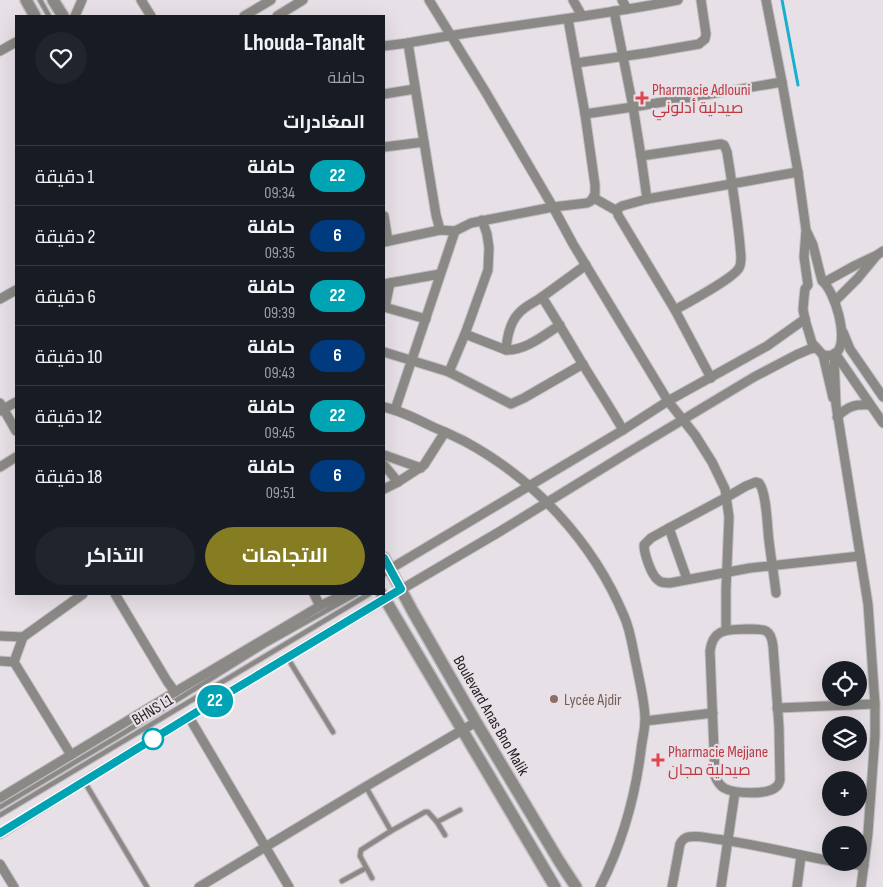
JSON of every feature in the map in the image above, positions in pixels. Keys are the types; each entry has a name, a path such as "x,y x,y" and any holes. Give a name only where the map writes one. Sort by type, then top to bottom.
{"street":[{"path":"26,0 34,15"},
{"path":"53,0 62,15"},
{"path":"77,15 82,0"},
{"path":"141,0 150,15"},
{"path":"245,15 261,3 271,0"},
{"path":"279,15 304,0"},
{"path":"428,0 485,90 586,265 668,401 695,436 712,462 725,488 729,517 726,630"},
{"path":"573,0 582,16"},
{"path":"622,0 627,9"},
{"path":"385,46 515,25 568,19 656,2 678,0"},
{"path":"576,63 700,44 706,34 701,0"},
{"path":"766,0 798,172 806,230 804,257 808,285 803,310 812,343 820,352 836,405"},
{"path":"614,11 633,107 647,199"},
{"path":"385,229 386,242 440,230 455,231 471,222 553,207 582,204 594,198 596,194 585,114 568,19"},
{"path":"0,51 15,43"},
{"path":"408,43 440,230"},
{"path":"585,114 782,82"},
{"path":"385,94 415,89"},
{"path":"385,147 424,142"},
{"path":"641,156 721,144 724,145 727,152 738,226 740,267 727,279 674,310"},
{"path":"617,211 622,206 647,199 798,172"},
{"path":"594,198 617,211 711,378"},
{"path":"449,372 488,270 489,248 482,220"},
{"path":"806,230 813,245 823,281 833,294 840,325 850,349 883,397"},
{"path":"396,410 455,231"},
{"path":"808,285 813,281 823,281 880,253"},
{"path":"835,301 880,253"},
{"path":"506,350 510,328 515,317 524,308 586,265"},
{"path":"385,299 387,284 440,274"},
{"path":"0,298 15,290"},
{"path":"542,297 623,430"},
{"path":"385,307 426,319"},
{"path":"387,571 623,430 668,401 766,346 805,320"},
{"path":"465,334 506,350 515,350 542,337 560,325"},
{"path":"0,834 287,658 384,596 401,589 500,532 754,378 796,354 810,349 830,356 834,354 840,346 840,325"},
{"path":"385,352 449,372 511,404 583,364"},
{"path":"834,354 837,417 868,604 875,704 875,736 867,841"},
{"path":"834,354 883,423"},
{"path":"15,402 1,408 15,429"},
{"path":"837,417 844,410 852,406 870,405"},
{"path":"385,407 396,410 463,440 498,462 529,486 566,522 591,555 625,618 638,673 645,721 634,795 619,844 600,887"},
{"path":"385,488 420,468 428,460 445,432"},
{"path":"385,455 420,468"},
{"path":"0,467 15,458"},
{"path":"385,466 398,482"},
{"path":"776,593 772,565 765,504 759,483 756,482 746,486 669,528 644,546 644,553 655,578 659,581 670,583 772,565 860,556"},
{"path":"669,528 687,579"},
{"name":"Boulevard Anas Bno Malik","path":"387,571 401,589 476,722 576,887"},
{"path":"14,662 23,637 82,595"},
{"path":"116,595 175,692"},
{"path":"314,595 320,606"},
{"path":"0,798 320,606 343,595"},
{"name":"Boulevard Anas Bno Malik","path":"384,596 556,887"},
{"path":"749,628 764,629 770,634 773,646 777,708 780,765 780,780 778,784 771,790 764,792 735,792 726,790 718,783 715,776 710,645 715,636 726,630 749,628"},
{"path":"0,636 23,637"},
{"path":"0,661 14,662"},
{"path":"14,662 71,755"},
{"path":"777,708 875,704"},
{"path":"645,721 713,712"},
{"path":"189,717 289,887"},
{"path":"199,887 365,786 476,722"},
{"path":"722,887 735,792"},
{"path":"672,887 680,844 684,838 728,840 822,860"},
{"path":"797,887 801,856"},
{"path":"0,864 14,887"},
{"path":"861,887 863,871"}],"lane":[{"path":"38,0 47,15"},
{"name":"BHNS L1","path":"0,807 265,645 354,595"},
{"name":"BHNS L1","path":"0,815 367,595"},
{"path":"287,658 333,732"},
{"path":"84,781 148,887"},
{"path":"365,786 391,831"},
{"path":"436,822 460,810"},
{"path":"372,878 360,856 361,850 391,831 425,812 429,813 445,835"},
{"path":"342,881 366,868"}],"waterway":[{"path":"782,0 798,85"}],"bus line":[{"name":"22","path":"0,833 401,589 385,560"}],"place":[{"name":"Pharmacie Adlouni صيدلية أدلوني","path":"642,98"},
{"name":"Lycée Ajdir","path":"554,699"},
{"name":"Pharmacie Mejjane صيدلية مجان","path":"658,760"}]}
